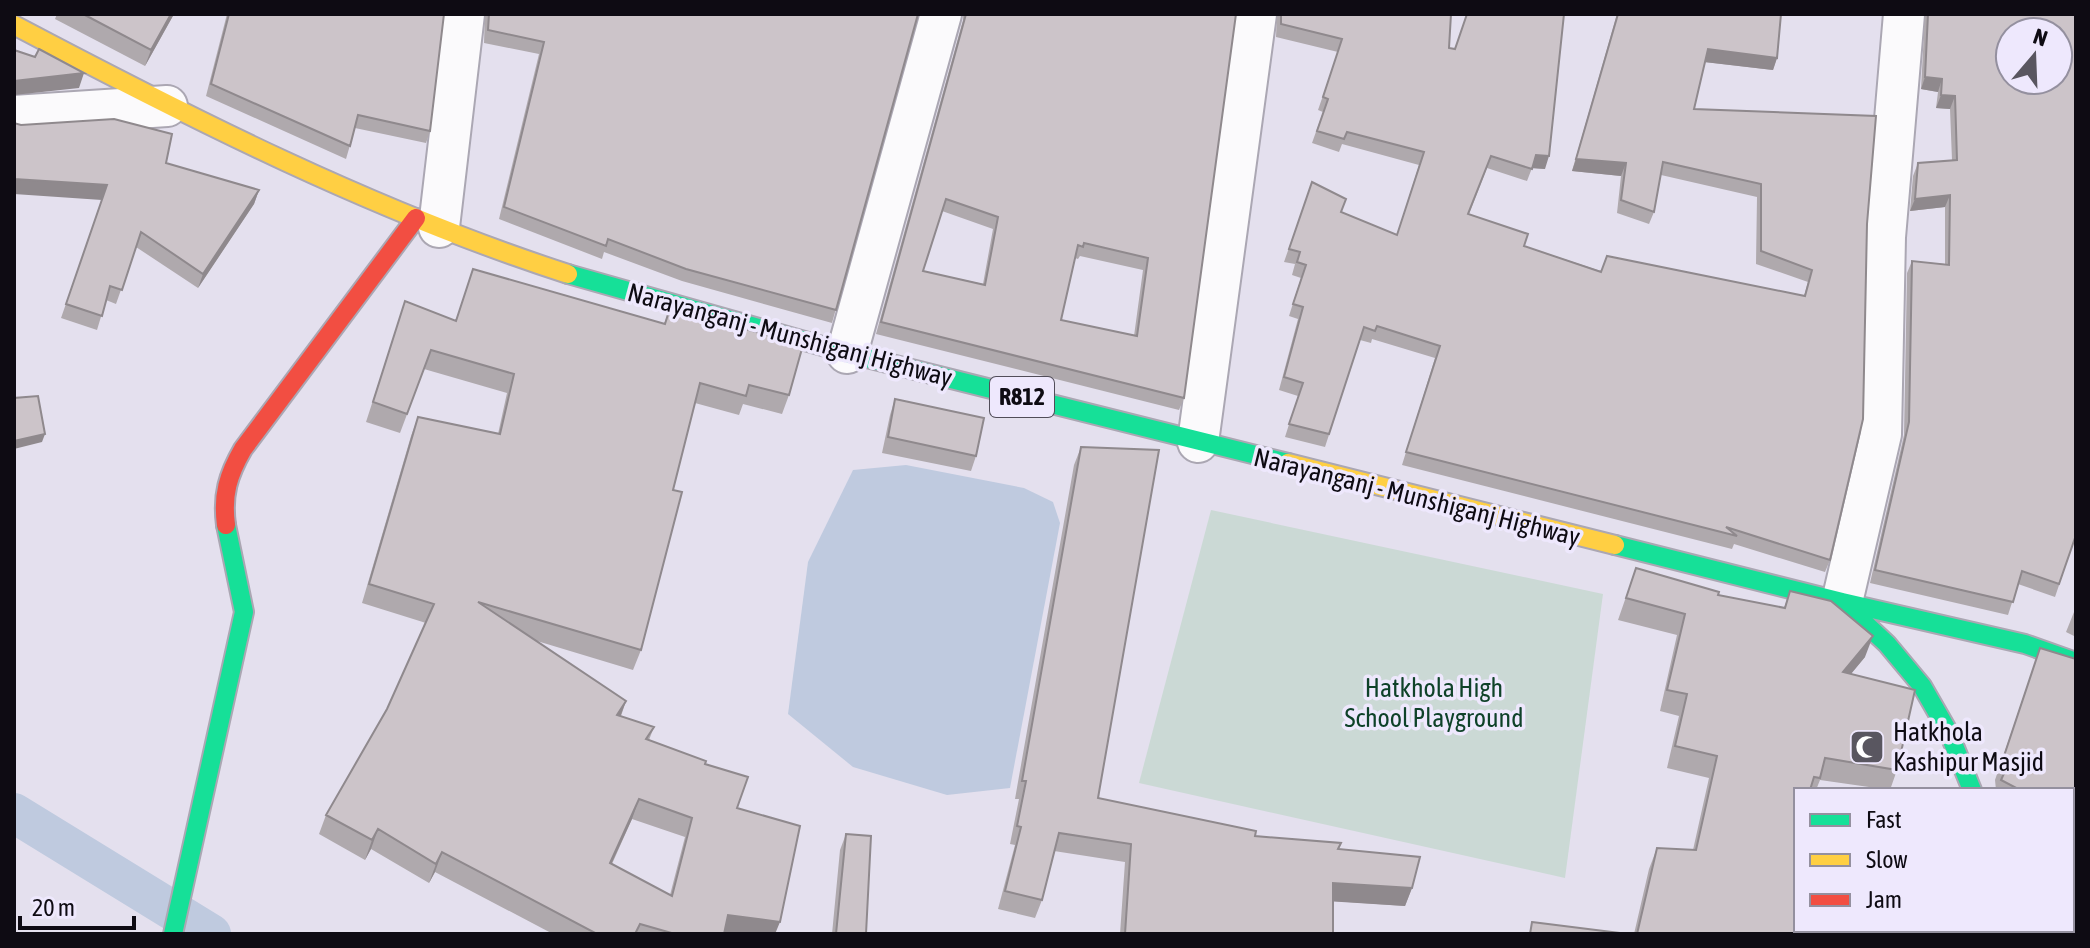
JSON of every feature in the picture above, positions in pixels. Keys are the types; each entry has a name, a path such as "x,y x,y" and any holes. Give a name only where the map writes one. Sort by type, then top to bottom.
{"main road":[{"name":"Narayanganj - Munshiganj Highway","path":"14,25 167,106 428,222 488,248 599,284 847,353 1842,602 1912,668 1956,741 1971,788"},
{"path":"173,934 228,696 244,612 244,590 230,549 227,479 243,449 428,222"},
{"path":"1842,602 2025,644 2076,662"}],"street":[{"path":"428,222 464,14"},
{"path":"847,353 941,14"},
{"path":"1198,442 1256,14"},
{"path":"1842,602 1881,434 1885,237 1904,14"},
{"path":"14,116 167,106"}],"green space":[{"name":"Hatkhola High School Playground","path":"1211,510 1603,594 1565,878 1139,783"}],"water":[{"path":"906,465 1024,488 1053,502 1060,523 1010,788 947,795 853,767 788,714 808,562 853,470"}],"building":[{"path":"83,14 171,14 151,50"},
{"path":"229,14 444,14 430,131 358,115 350,146 211,84"},
{"path":"489,14 918,14 836,310 686,269 608,239 606,246 504,207 544,42 488,30"},
{"path":"966,14 1236,14 1184,398 881,322","holes":["946,199 998,217 985,285 923,271","1084,243 1148,258 1137,336 1061,320 1078,245 1083,247"]},
{"path":"1281,14 1451,14 1449,48 1455,49 1467,14 1564,14 1549,156 1536,155 1532,169 1491,156 1468,214 1528,234 1524,246 1601,272 1607,256 1805,296 1812,270 1761,251 1761,184 1663,162 1654,212 1621,200 1626,163 1576,159 1618,14 1781,14 1777,58 1708,49 1694,109 1876,116 1867,224 1863,419 1830,560 1726,527 1737,536 1406,452 1440,346 1377,326 1375,331 1364,327 1329,434 1289,424 1303,383 1284,377 1303,307 1293,304 1306,265 1297,262 1300,252 1289,249 1312,182 1346,199 1341,212 1397,235 1424,152 1347,132 1344,139 1317,131 1328,99 1323,97 1342,39 1281,24"},
{"path":"1928,14 2076,14 2076,535 2059,584 2022,571 2013,602 1875,570 1909,422 1912,261 1949,265 1950,195 1915,199 1918,163 1957,160 1955,96 1941,95 1942,79 1925,77"},
{"path":"39,49 84,73 14,81 14,50 35,57"},
{"path":"114,119 172,134 166,163 259,190 203,274 141,232 122,290 110,286 102,316 66,304 107,185 14,179 14,123"},
{"path":"473,269 665,324 670,308 803,345 789,395 749,385 746,396 700,383 673,490 682,492 641,650 478,602 626,701 617,715 654,727 646,739 706,761 705,764 748,777 737,808 800,826 780,922 728,915 724,934 675,934 640,924 635,934 597,934 442,852 436,864 378,829 372,840 326,815 387,709 434,604 369,584 418,417 500,434 514,374 431,350 407,414 373,402 405,301 456,321","holes":["639,799 692,818 672,896 610,863"]},
{"path":"38,396 45,434 14,441 14,398"},
{"path":"895,399 984,418 976,456 888,437"},
{"path":"1081,447 1159,450 1098,798 1256,831 1255,836 1341,843 1338,849 1420,857 1412,888 1333,883 1333,934 1125,934 1131,844 1059,833 1042,900 1005,891 1021,827 1017,826 1026,781 1022,781"},
{"path":"1636,568 1719,592 1718,595 1785,608 1790,591 1831,601 1873,636 1843,672 1915,690 1897,770 1825,758 1820,778 1814,777 1811,788 1794,788 1794,932 1822,934 1637,934 1657,848 1696,850 1717,756 1675,746 1687,694 1667,690 1685,614 1626,598"},
{"path":"2040,648 2076,659 2076,818 2074,788 2016,788 2001,780 2006,769 2004,756"},
{"path":"846,834 871,836 866,934 836,934"},
{"path":"1532,922 1628,934 1530,934"},
{"path":"1988,933 1988,934 1944,934"}],"waterway":[{"path":"14,813 211,934"}],"traffic: fast":[{"path":"568,274 847,353 1288,463"},
{"path":"173,934 244,612 226,525"},
{"path":"1615,545 1842,602 1887,644 1922,686 1949,733 1971,788"},
{"path":"1842,602 2025,644 2076,662"}],"traffic: slow":[{"path":"14,25 286,162 425,222 568,274"},
{"path":"1288,463 1615,545"}],"traffic: jam":[{"path":"226,525 227,486 243,449 416,218"}],"place":[{"name":"Hatkhola Kashipur Masjid","path":"1867,747"}]}
